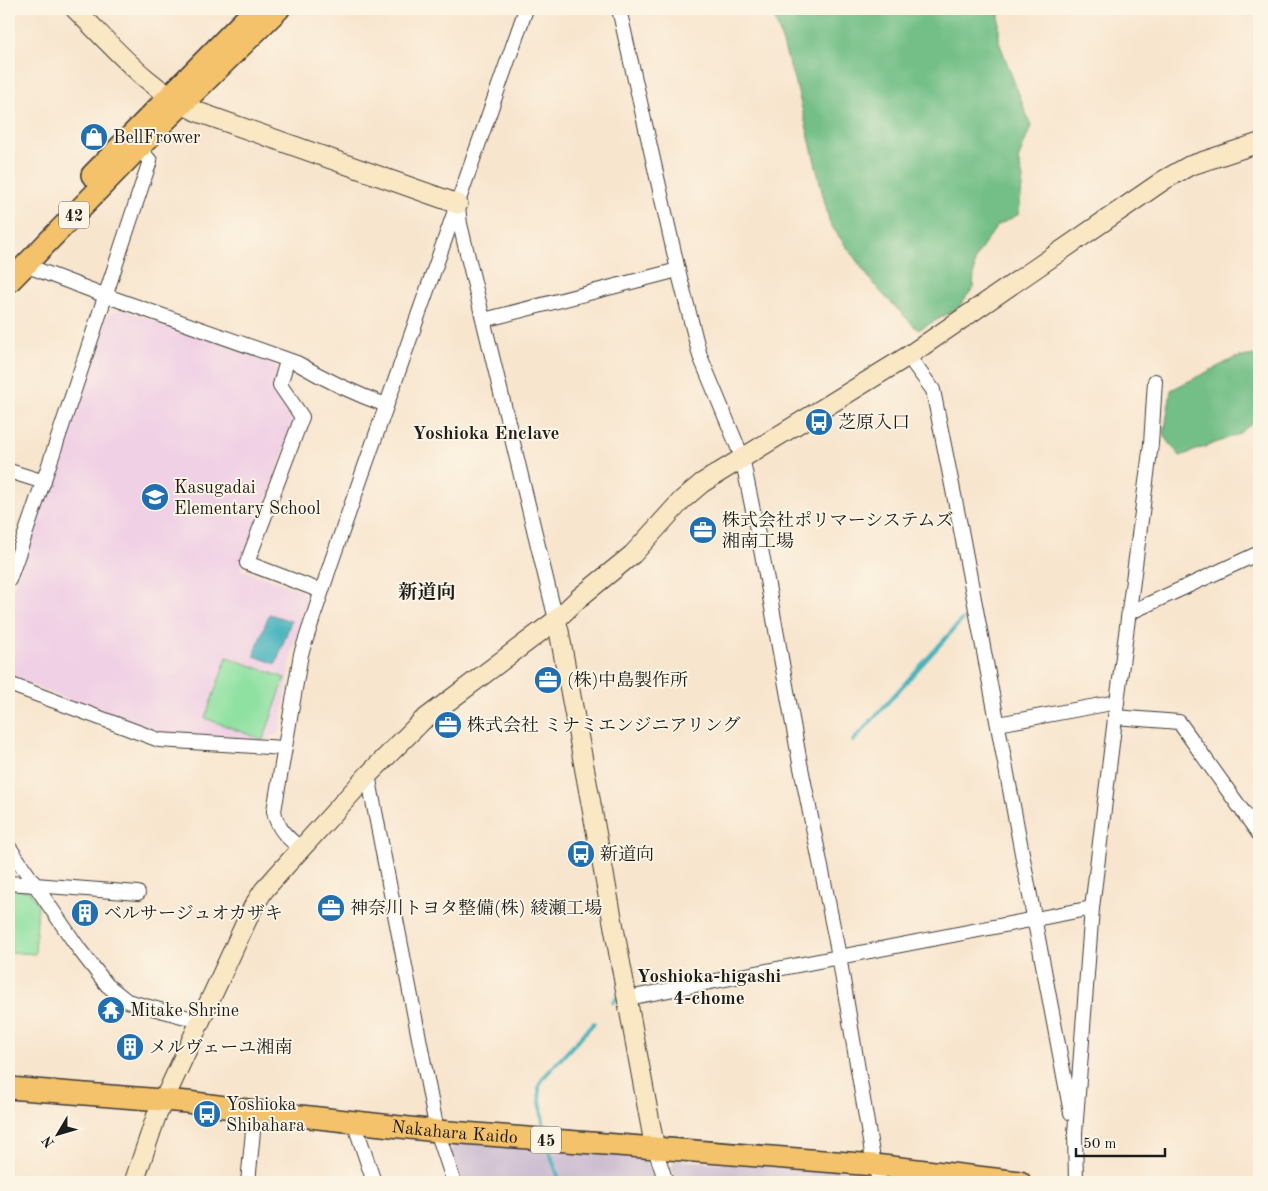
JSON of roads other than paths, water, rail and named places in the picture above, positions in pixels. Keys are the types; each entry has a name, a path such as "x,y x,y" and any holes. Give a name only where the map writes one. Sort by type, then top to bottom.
{"main road":[{"name":"42","path":"9,282 17,263 175,101 255,9"},
{"name":"42","path":"17,263 139,148 175,101 279,9"},
{"name":"Nakahara Kaido","path":"9,1088 164,1100 437,1132 654,1150 877,1174 1020,1182"}],"street":[{"path":"75,9 145,79 175,101 198,112 458,204"},
{"path":"619,9 678,270 700,356 742,457 839,956 877,1174"},
{"path":"301,849 281,831 275,822 274,811 301,654 321,591 458,204 522,10"},
{"path":"134,1182 149,1134 253,907 273,880 368,775 422,721 556,620 579,598 633,554 682,500 702,483 908,356 1164,180 1189,166 1259,143"},
{"path":"9,580 44,482 104,295 150,161 139,148"},
{"path":"458,204 460,224 561,640 628,998 654,1150 666,1182"},
{"path":"17,263 297,364 359,395 386,405"},
{"path":"484,320 678,270"},
{"path":"908,356 933,390 1075,1133"},
{"path":"287,361 280,385 302,417 247,563 321,591"},
{"path":"1076,1182 1075,1133 1092,908 1151,444 1155,381"},
{"path":"9,471 44,482"},
{"path":"1129,613 1259,553"},
{"path":"9,684 159,740 284,748"},
{"path":"998,724 1117,702"},
{"path":"1115,716 1180,722 1259,834"},
{"path":"368,775 437,1132 454,1182"},
{"path":"9,847 79,949 107,984 127,1001 200,1021"},
{"path":"9,883 138,893"},
{"path":"628,998 1092,908"},
{"path":"248,1182 255,1111"},
{"path":"354,1122 374,1182"}],"water":[{"path":"269,614 291,621 276,664 254,656"}],"waterway":[{"path":"853,741 962,620"},
{"path":"613,1002 620,995"},
{"path":"544,1130 539,1086 543,1078 594,1023"},
{"path":"549,1150 560,1182"}],"place":[{"name":"BellFrower","path":"94,137"},
{"name":"芝原入口","path":"819,422"},
{"name":"Kasugadai Elementary School","path":"155,497"},
{"name":"株式会社ポリマーシステムズ 湘南工場","path":"703,530"},
{"name":"(株)中島製作所","path":"548,680"},
{"name":"株式会社 ミナミエンジニアリング","path":"448,725"},
{"name":"新道向","path":"581,854"},
{"name":"神奈川トヨタ整備(株) 綾瀬工場","path":"331,908"},
{"name":"ベルサージュオカザキ","path":"85,913"},
{"name":"Mitake Shrine","path":"111,1010"},
{"name":"メルヴェーユ湘南","path":"130,1047"},
{"name":"Yoshioka Shibahara","path":"207,1114"}],"district":[{"name":"Yoshioka Enclave","path":"486,432"},
{"name":"新道向","path":"427,591"},
{"name":"Yoshioka-higashi 4-chome","path":"709,986"}]}
